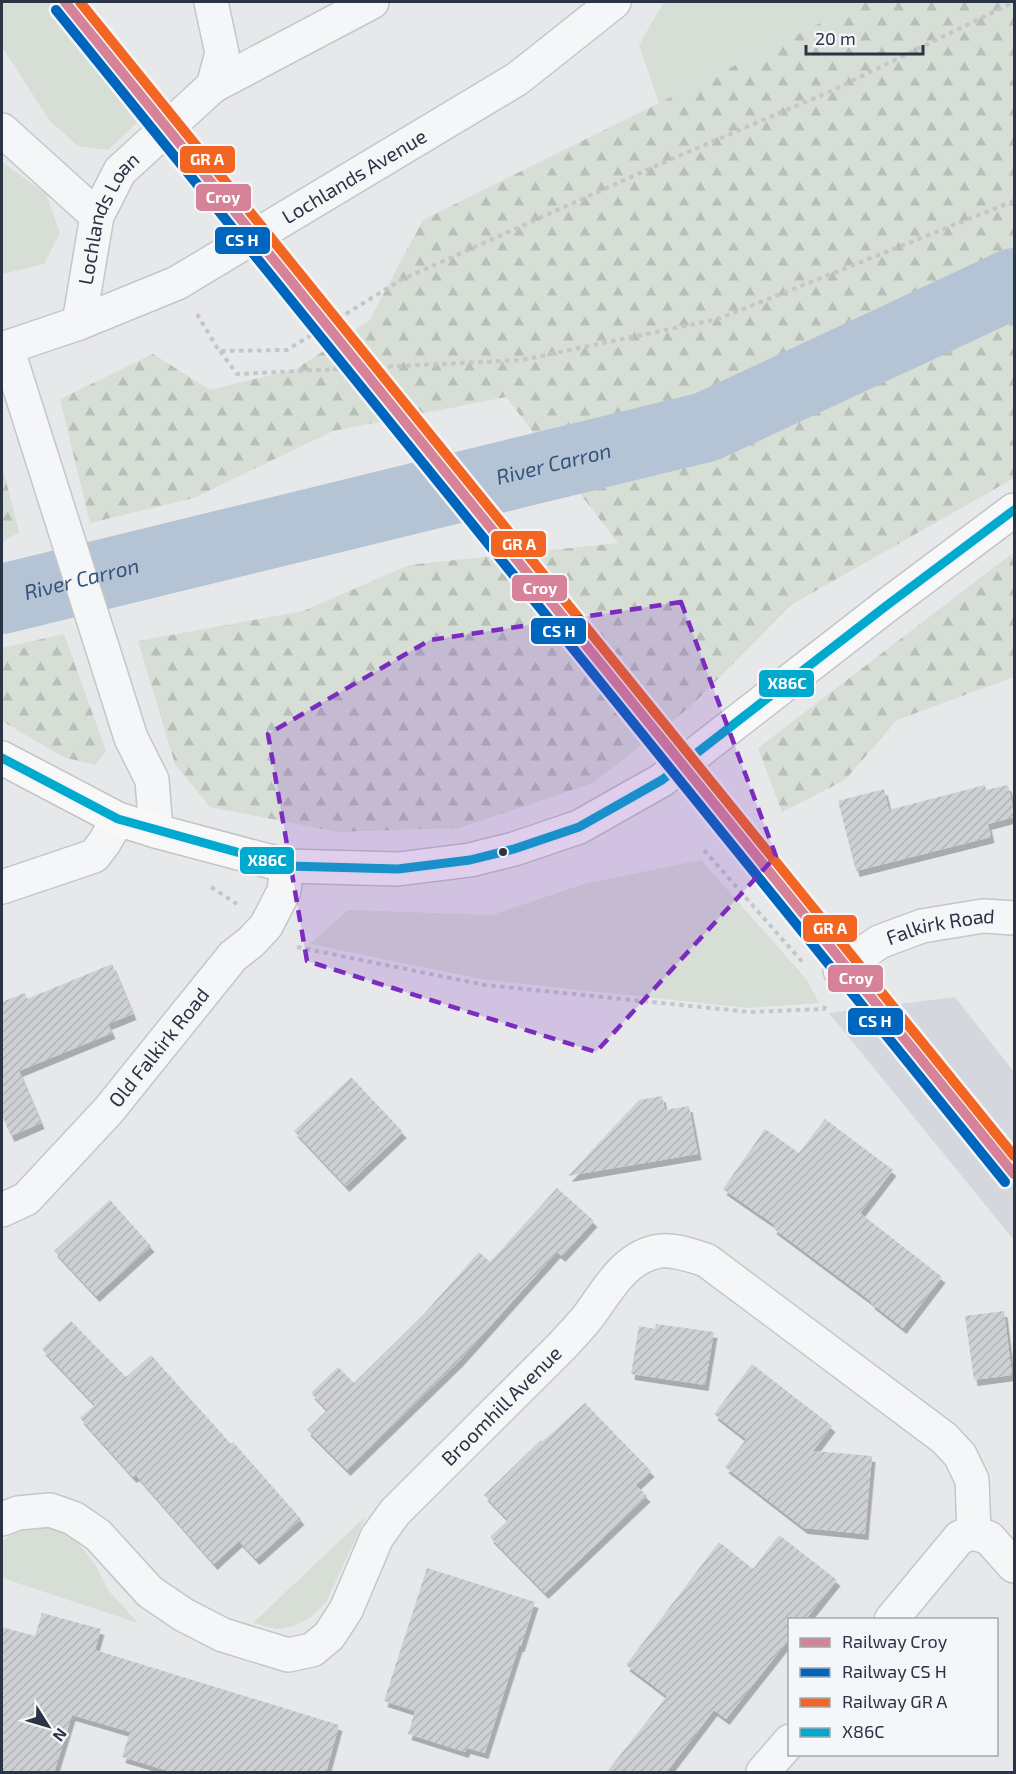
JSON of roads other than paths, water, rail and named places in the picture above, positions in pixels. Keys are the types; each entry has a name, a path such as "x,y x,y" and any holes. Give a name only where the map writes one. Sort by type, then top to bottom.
{"main road":[{"path":"2,758 118,819 287,866 398,868 470,860 514,849 579,827 662,780 1014,510"}],"street":[{"path":"211,2 222,53 213,86"},
{"name":"Lochlands Loan","path":"79,323 97,216 120,171 213,86 372,2"},
{"name":"Lochlands Avenue","path":"79,323 177,283 517,79 614,2"},
{"path":"2,130 97,216"},
{"path":"79,323 4,348 131,738 152,780 156,831"},
{"path":"2,887 94,856 118,819"},
{"name":"Old Falkirk Road","path":"2,1210 26,1199 108,1111 233,956 266,926 285,891 287,866"},
{"name":"Falkirk Road","path":"840,970 879,942 922,926 983,916 1014,918"},
{"name":"Broomhill Avenue","path":"2,1519 18,1513 50,1510 73,1518 98,1535 150,1592 184,1616 223,1635 288,1655 312,1650 329,1636 346,1610 377,1537 395,1512 562,1346 586,1320 622,1271 639,1257 662,1250 706,1260 944,1438 960,1455 972,1480 974,1533"},
{"path":"893,1618 960,1537 974,1533 989,1538 1014,1566"},
{"path":"763,1773 788,1742"}],"waterway":[{"name":"River Carron","path":"2,599 706,427 1014,283"}],"rail line":[{"name":"Croy","path":"65,2 1014,1174"}]}
